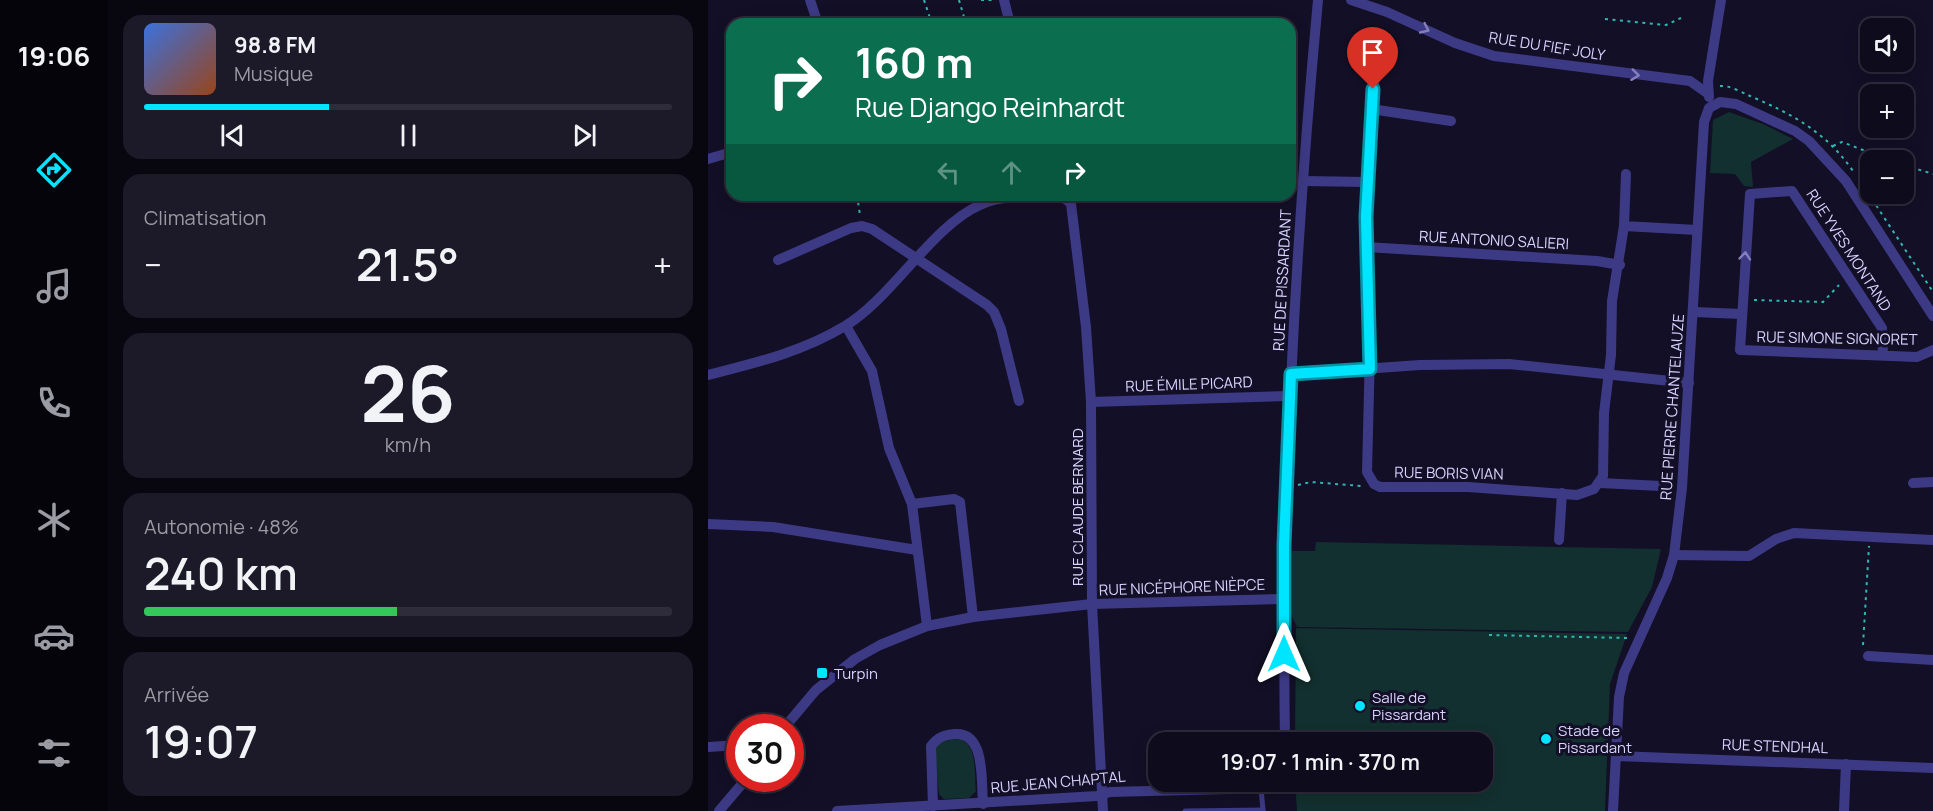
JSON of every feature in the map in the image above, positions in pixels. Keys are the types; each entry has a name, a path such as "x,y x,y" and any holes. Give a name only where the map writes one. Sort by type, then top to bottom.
{"street":[{"path":"810,0 816,18"},
{"path":"1004,0 1008,18"},
{"name":"RUE DE PISSARDANT","path":"1285,732 1284,599 1288,396 1318,0"},
{"name":"RUE DU FIEF JOLY","path":"1351,0 1388,12 1455,43 1494,56 1690,81 1707,93"},
{"path":"1721,0 1707,93 1713,105 1728,102 1746,108 1795,131 1823,153 1851,188 1933,316"},
{"name":"RUE BORIS VIAN","path":"1378,50 1366,182 1370,369 1367,472 1372,481 1380,487 1468,487 1586,494 1600,483 1661,486"},
{"name":"RUE PIERRE CHANTELAUZE","path":"1613,811 1619,697 1624,673 1663,588 1674,555 1682,488 1704,122 1705,115 1713,105"},
{"path":"1371,109 1451,121"},
{"path":"708,159 726,154"},
{"path":"1600,483 1604,469 1604,413 1609,373 1612,301 1620,265 1626,174"},
{"path":"1303,181 1366,182"},
{"name":"RUE YVES MONTAND","path":"1741,314 1750,194 1792,191 1882,328 1883,355"},
{"path":"708,375 801,348 846,326 965,214 983,201"},
{"name":"RUE CLAUDE BERNARD","path":"1068,201 1071,204 1086,327 1091,402 1092,604 1103,794 1102,811"},
{"path":"778,260 851,228 862,226 872,229 902,251 919,258 994,312 1001,329 1019,401"},
{"path":"1624,226 1697,230"},
{"name":"RUE ANTONIO SALIERI","path":"1366,247 1597,261 1620,265"},
{"path":"1694,312 1741,314"},
{"name":"RUE SIMONE SIGNORET","path":"1741,314 1740,350 1917,357 1933,350"},
{"path":"796,714 816,690 855,659 880,645 927,626 912,504 889,448 872,371 846,326"},
{"path":"1291,374 1420,365 1509,364 1689,383"},
{"name":"RUE ÉMILE PICARD","path":"1091,402 1288,396"},
{"path":"1913,483 1933,483"},
{"path":"1559,540 1562,493"},
{"path":"912,504 954,499 960,502 973,617"},
{"path":"708,524 773,527 917,550"},
{"path":"1674,555 1749,556 1776,539 1794,533 1933,540"},
{"name":"RUE NICÉPHORE NIÈPCE","path":"927,626 973,617 1092,604 1284,599"},
{"path":"1868,656 1933,660"},
{"path":"933,806 931,746 944,735 963,734 972,738 977,746 983,804"},
{"path":"708,747 726,746"},
{"name":"RUE STENDHAL","path":"1617,756 1933,768"},
{"path":"1844,811 1846,764"},
{"path":"719,811 735,792"},
{"name":"RUE JEAN CHAPTAL","path":"837,811 1156,792"}],"lane":[{"path":"1185,811 1263,810 1261,792"}],"path":[{"path":"924,0 930,18"},
{"path":"959,0 964,18"},
{"path":"1605,19 1666,25 1681,18"},
{"path":"1833,146 1842,142 1863,150"},
{"path":"1914,168 1933,174"},
{"path":"858,201 862,226"},
{"path":"1742,300 1823,302 1849,278"},
{"path":"1286,486 1311,483 1354,486 1372,481"},
{"path":"1868,656 1863,647 1869,537"},
{"path":"1489,635 1639,639"}],"green space":[{"path":"1729,112 1763,124 1793,139 1751,162 1753,187 1744,186 1735,174 1710,173 1713,120"},
{"path":"1316,542 1661,549 1652,587 1628,632 1297,627 1292,617 1292,551 1315,551"},
{"path":"1296,628 1627,634 1610,684 1605,811 1297,811 1296,792 1493,792 1493,732 1295,732"},
{"path":"960,739 970,747 975,769 976,791 969,798 944,799 939,794 934,752 941,743"}],"place":[{"name":"Turpin","path":"822,673"},
{"name":"Salle de Pissardant","path":"1360,706"},
{"name":"Stade de Pissardant","path":"1546,739"}],"route":[{"path":"1284,654 1284,545 1288,396 1291,374 1370,369 1366,182 1373,89"}]}
